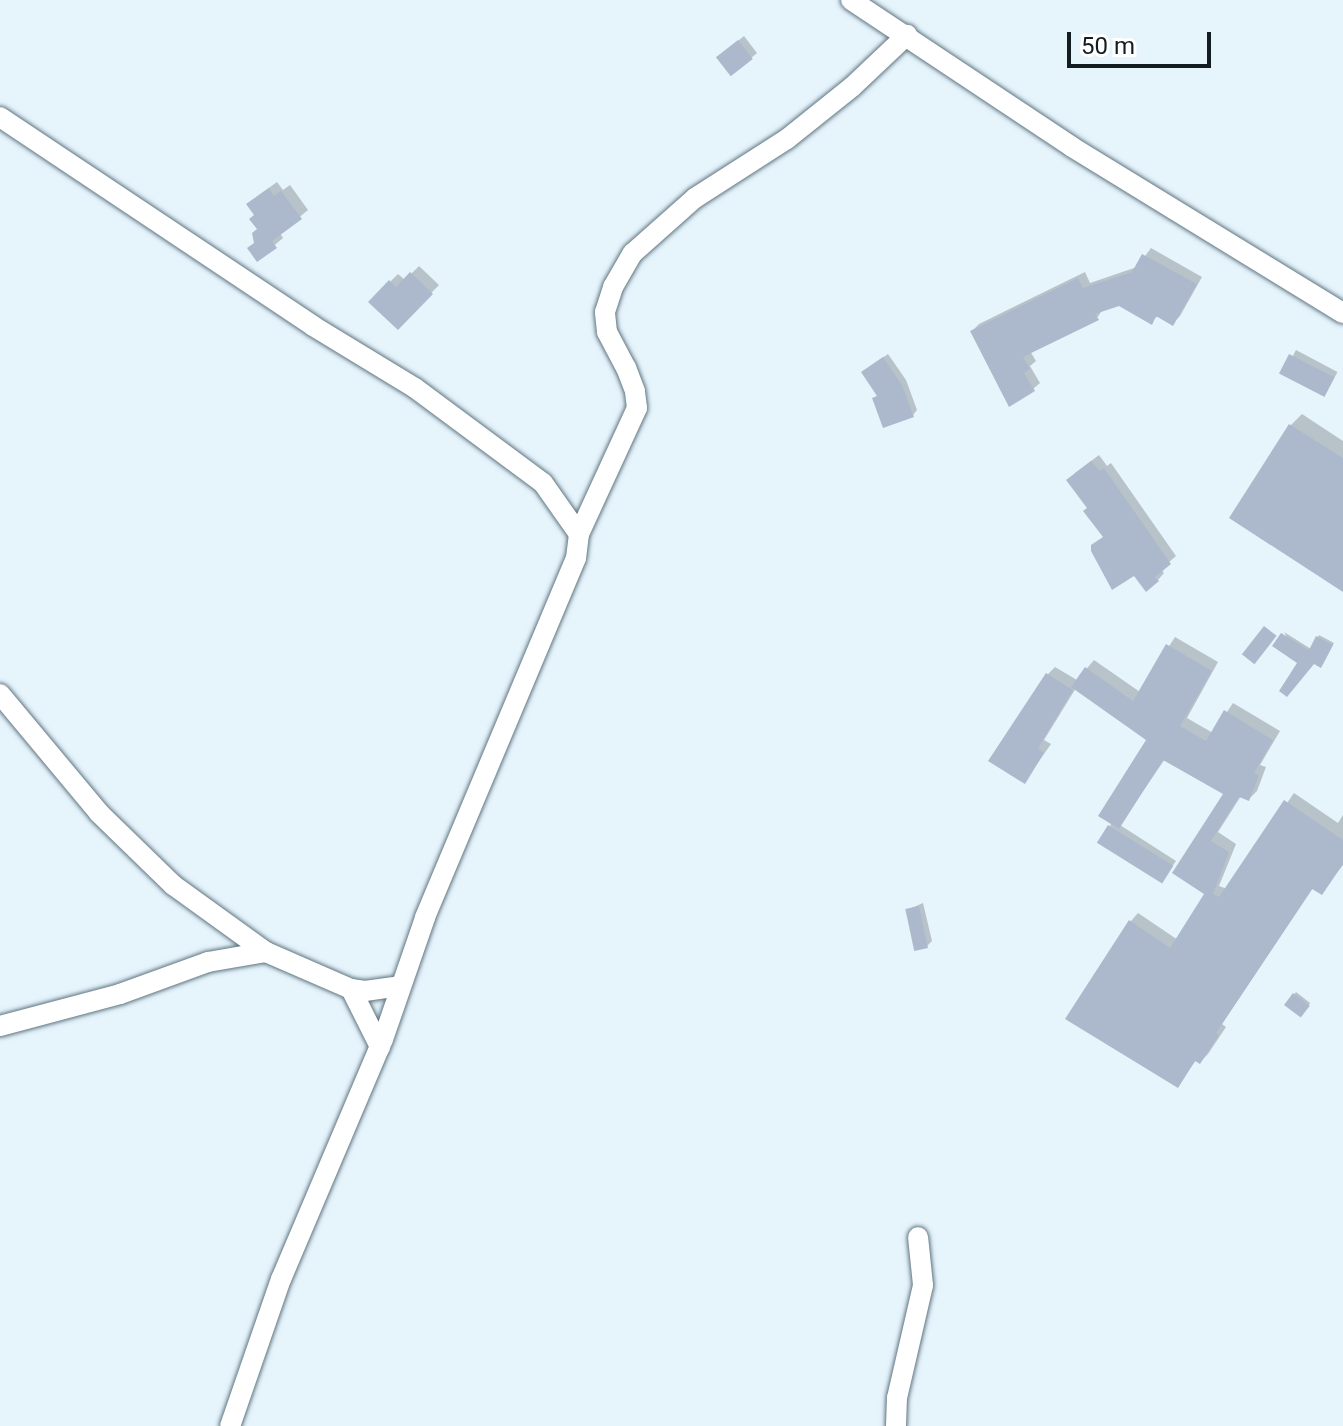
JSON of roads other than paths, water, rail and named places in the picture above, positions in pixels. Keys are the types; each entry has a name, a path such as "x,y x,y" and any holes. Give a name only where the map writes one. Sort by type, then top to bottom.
{"street":[{"path":"851,0 1072,147 1343,313"},
{"path":"230,1426 281,1279 380,1047 400,986 576,558 579,534 637,408 635,391 626,368 607,332 605,312 613,287 633,253 695,198 787,139 907,35"},
{"path":"0,117 313,326 415,388 543,483 579,534"},
{"path":"0,694 99,813 173,885 266,952 351,989 365,991 400,986"},
{"path":"0,1026 120,994 208,962 266,952"},
{"path":"351,989 380,1047"},
{"path":"896,1426 897,1398 923,1285 918,1237"}]}
